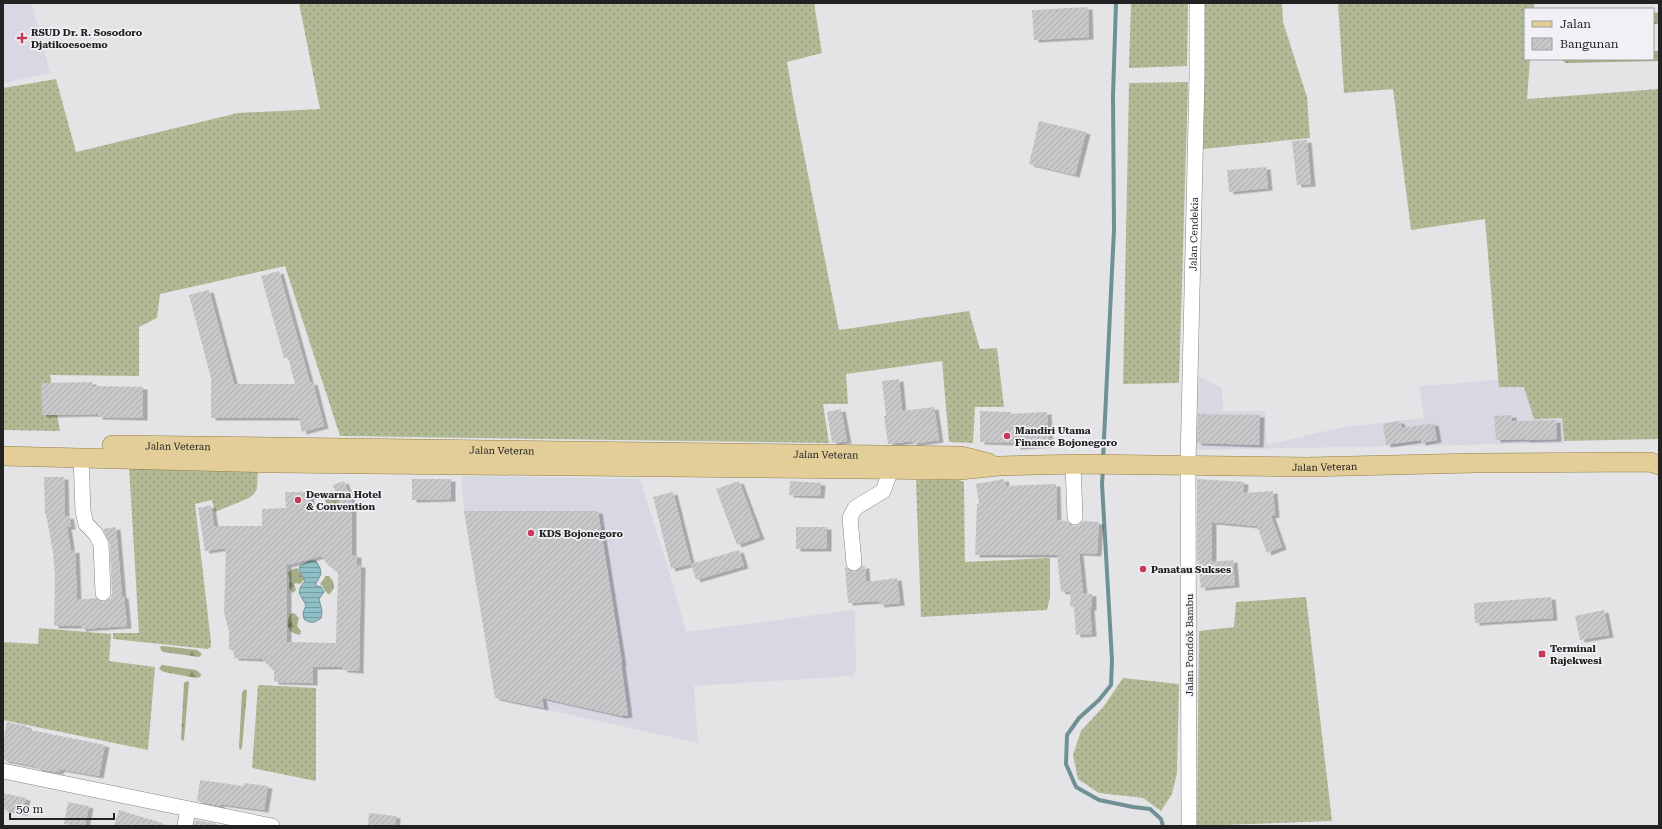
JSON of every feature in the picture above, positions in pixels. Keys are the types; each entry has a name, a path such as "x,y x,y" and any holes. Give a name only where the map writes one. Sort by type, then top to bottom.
{"main road":[{"name":"Jalan Veteran","path":"3,443 533,452 961,456 999,466"},
{"name":"Jalan Veteran","path":"3,456 278,463 891,470 960,470 999,466 1111,464 1308,466 1656,462"}],"street":[{"name":"Jalan Cendekia","path":"1188,464 1197,84 1197,3"},
{"path":"81,457 83,511 86,524 101,544 103,593"},
{"name":"Jalan Pondok Bambu","path":"1188,464 1189,826"},
{"path":"1075,517 1077,465"},
{"path":"854,563 850,518 855,508 883,491 891,470"},
{"path":"3,771 272,826"},
{"path":"185,826 188,809"}],"shaded area":[{"name":"RSUD Dr. R. Sosodoro Djatikoesoemo","path":"3,3 32,3 50,73 3,83"},
{"path":"1196,375 1222,388 1223,411 1265,411 1267,445 1343,427 1424,418 1419,386 1498,380 1499,387 1524,387 1562,418 1564,443 1193,450"},
{"path":"461,476 640,479 673,584 686,632 853,610 855,613 856,671 853,676 694,686 698,743 495,698 464,511"}],"green space":[{"path":"299,3 814,3 822,53 787,62 839,330 969,311 980,349 997,348 1004,407 975,407 973,443 949,442 942,361 846,374 848,404 823,404 829,443 340,436 285,266 160,294 157,318 139,327 139,376 50,375 60,431 3,430 3,88 56,79 76,152 238,113 320,109"},
{"path":"1131,3 1188,3 1187,66 1129,68"},
{"path":"1204,3 1282,3 1283,22 1307,97 1310,138 1203,149"},
{"path":"1338,3 1534,3 1534,8 1524,8 1524,60 1530,60 1527,99 1659,89 1659,439 1564,441 1562,418 1534,419 1524,387 1499,387 1485,219 1411,230 1393,89 1344,93"},
{"path":"1654,12 1659,13 1659,24 1654,24"},
{"path":"1654,51 1659,51 1659,61 1566,63 1562,60 1654,60"},
{"path":"1188,82 1179,383 1123,384 1129,83"},
{"path":"129,466 258,467 257,489 249,498 215,512 212,500 195,504 211,642 211,647 208,649 113,639 113,633 139,633"},
{"path":"956,479 964,482 965,562 1050,558 1050,597 1047,610 921,617 916,480"},
{"path":"327,493 335,493 339,500 340,510 327,504 324,496"},
{"path":"297,568 304,580 300,584 294,584 296,590 293,593 289,588 290,581 288,573"},
{"path":"326,576 329,576 333,581 334,588 330,594 327,593 320,584"},
{"path":"1306,597 1332,821 1197,826 1199,631 1234,627 1236,602"},
{"path":"294,613 299,618 297,626 301,631 300,635 290,631 288,625 290,614"},
{"path":"39,628 111,634 109,661 155,667 148,750 3,720 3,642 38,644"},
{"path":"163,646 197,650 202,654 199,657 163,652 160,647"},
{"path":"162,665 196,670 201,674 200,677 196,678 164,672 159,669"},
{"path":"1123,678 1179,684 1177,773 1172,794 1161,811 1143,798 1099,793 1078,779 1073,755 1081,731 1104,706"},
{"path":"187,681 189,682 184,740 182,741 184,683"},
{"path":"258,685 316,688 316,781 252,768"},
{"path":"245,689 247,691 242,748 240,750 242,692"}],"water":[{"path":"310,561 316,561 320,568 321,574 315,585 321,587 324,592 319,599 322,611 321,618 317,621 308,622 304,619 303,613 306,605 299,591 305,581 299,570 300,566"}],"building":[{"path":"1088,7 1089,37 1034,40 1032,10"},
{"path":"1039,121 1086,132 1075,175 1029,164"},
{"path":"1307,140 1311,184 1297,185 1292,141"},
{"path":"1266,167 1268,188 1229,192 1227,170"},
{"path":"279,271 310,383 313,382 324,426 302,432 299,418 211,418 211,378 189,295 209,290 234,384 295,384 288,357 284,358 261,276"},
{"path":"899,379 902,411 934,407 939,440 912,444 912,441 888,444 884,416 886,416 882,381"},
{"path":"92,382 92,386 143,387 143,418 98,417 98,414 42,415 41,383"},
{"path":"841,409 847,441 832,443 827,412"},
{"path":"980,411 1011,412 1011,414 1047,412 1049,445 1016,447 1016,443 980,442"},
{"path":"1198,414 1260,415 1259,445 1197,443"},
{"path":"1512,415 1512,421 1556,420 1557,439 1496,440 1494,416"},
{"path":"1400,421 1402,428 1434,423 1437,440 1421,443 1421,440 1386,445 1383,424"},
{"path":"44,477 64,477 65,517 69,516 71,527 67,527 71,551 75,550 77,600 96,598 104,602 111,598 110,544 103,529 116,527 122,596 124,596 127,626 81,629 81,626 54,626 55,576 53,552 45,514"},
{"path":"412,479 451,479 451,499 412,500"},
{"path":"1004,479 1006,486 1056,484 1057,520 1067,521 1070,525 1075,526 1079,525 1083,521 1099,522 1097,554 1079,553 1083,593 1092,594 1092,608 1090,608 1092,634 1076,635 1074,607 1070,606 1071,591 1061,592 1057,555 975,555 977,504 979,504 976,484"},
{"path":"1197,479 1244,482 1243,493 1273,491 1275,515 1271,516 1282,547 1267,553 1257,526 1212,522 1212,562 1233,560 1235,585 1201,588 1197,557"},
{"path":"344,481 354,508 352,509 352,555 357,555 357,565 361,565 359,671 343,670 342,667 313,667 313,683 274,682 274,671 262,659 234,658 234,650 229,650 229,631 224,613 226,548 205,551 198,508 211,505 214,526 262,526 262,509 286,508 285,492 310,492 310,508 341,507 333,485","holes":["321,556 328,565 338,573 336,643 287,642 287,565"]},
{"path":"739,481 760,537 737,545 716,489"},
{"path":"790,481 821,483 820,496 789,495"},
{"path":"673,492 691,564 671,569 653,497"},
{"path":"464,511 598,511 622,663 628,715 622,716 542,698 544,708 495,698"},
{"path":"796,527 827,527 827,549 796,549"},
{"path":"739,550 744,566 696,580 691,564"},
{"path":"862,566 865,566 866,582 897,578 900,603 880,605 879,601 848,603 845,567 854,572 859,570"},
{"path":"1551,597 1553,618 1475,623 1474,603"},
{"path":"1604,610 1609,635 1580,640 1575,616"},
{"path":"7,722 27,726 26,729 105,745 99,776 60,769 59,772 37,769 38,767 3,760 3,741"},
{"path":"200,780 243,786 244,783 268,786 264,810 220,804 220,806 197,801"},
{"path":"3,793 26,798 23,813 3,809"},
{"path":"68,802 89,806 85,826 64,824"},
{"path":"119,810 162,823 161,826 114,826"},
{"path":"369,813 396,816 395,826 368,826"},
{"path":"195,820 217,824 217,826 194,826"}],"waterway":[{"path":"1103,460 1114,229 1113,96 1116,3"},
{"path":"1103,469 1102,484 1112,660 1111,685 1099,700 1079,718 1067,735 1066,764 1076,787 1099,800 1150,809 1161,819 1163,826"}],"place":[{"name":"RSUD Dr. R. Sosodoro Djatikoesoemo","path":"22,38"},
{"name":"Mandiri Utama Finance Bojonegoro","path":"1007,436"},
{"name":"Dewarna Hotel & Convention","path":"298,500"},
{"name":"KDS Bojonegoro","path":"531,533"},
{"name":"Panatau Sukses","path":"1143,569"},
{"name":"Terminal Rajekwesi","path":"1542,654"}]}
